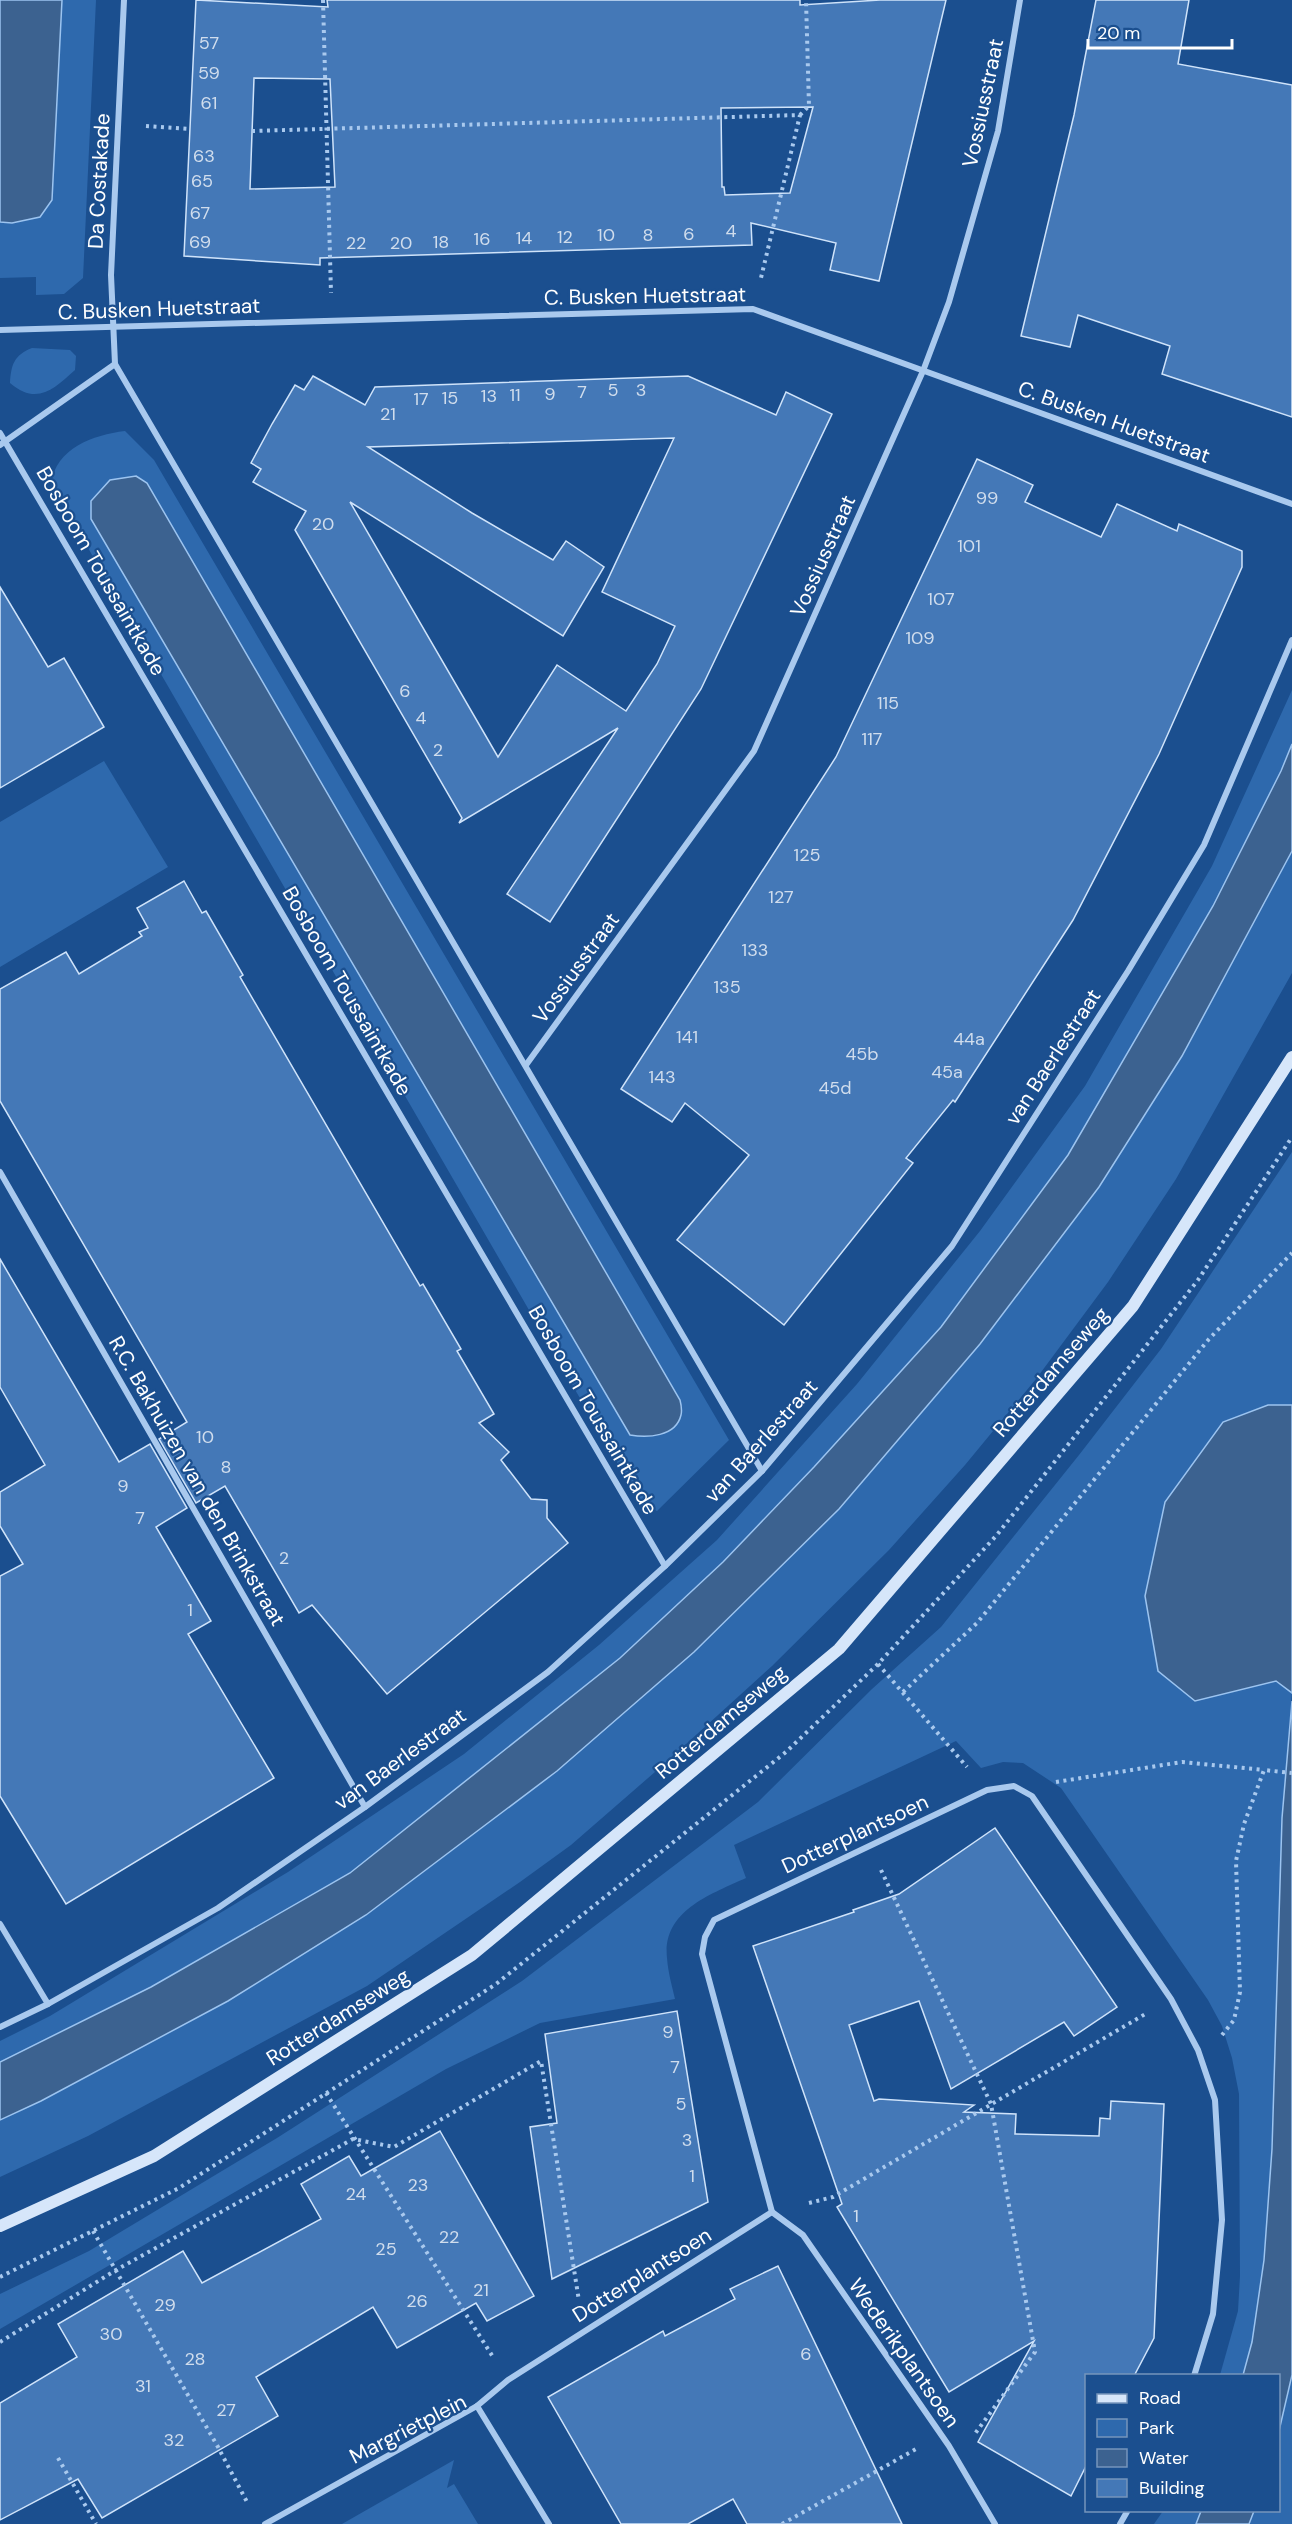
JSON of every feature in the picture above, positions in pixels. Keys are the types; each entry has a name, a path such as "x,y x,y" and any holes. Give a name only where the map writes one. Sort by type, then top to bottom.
{"main road":[{"name":"Rotterdamseweg","path":"0,2226 154,2156 472,1955 839,1649 1133,1306 1292,1057"}],"street":[{"name":"Da Costakade","path":"115,364 111,275 124,0"},
{"name":"Vossiusstraat","path":"526,1065 754,752 923,371 949,302 998,130 1020,0"},
{"name":"C. Busken Huetstraat","path":"0,330 753,309 1292,504"},
{"path":"3,443 115,364 762,1471"},
{"name":"Bosboom Toussaintkade","path":"0,432 3,443 665,1566"},
{"name":"van Baerlestraat","path":"0,2026 48,2004 218,1908 365,1807 548,1672 665,1566 762,1471 952,1246 1121,981 1204,845 1292,640"},
{"name":"R.C. Bakhuizen van den Brinkstraat","path":"0,1172 365,1807"},
{"name":"Dotterplantsoen","path":"477,2406 508,2380 772,2212 702,1954 705,1937 714,1920 987,1790 1014,1786 1032,1796"},
{"path":"1032,1796 1171,1999 1198,2050 1215,2100 1222,2220 1213,2313 1195,2374"},
{"path":"0,1924 48,2004"},
{"name":"Wederikplantsoen","path":"772,2212 803,2235 949,2446 995,2524"},
{"name":"Margrietplein","path":"265,2524 477,2406 549,2524"}],"path":[{"path":"323,0 331,321"},
{"path":"753,309 800,115 809,106 807,0"},
{"path":"252,131 800,115"},
{"path":"119,125 190,129"},
{"path":"903,1692 977,1623 1209,1339 1292,1253"},
{"path":"878,1664 987,1790"},
{"path":"1032,1796 1059,1780 1182,1762 1292,1773"},
{"path":"1198,2050 1222,2035 1234,2020 1240,1992 1236,1861 1244,1824 1264,1770"},
{"path":"782,2524 917,2448 926,2444 949,2446 976,2435 1035,2352 991,2104 886,1878 867,1846"},
{"path":"772,2212 833,2197 1171,1999"},
{"path":"0,2342 116,2270 353,2139 394,2147 541,2061 584,2332"},
{"path":"326,2093 353,2139 508,2380"},
{"path":"93,2231 249,2505"},
{"path":"58,2458 96,2524"}],"green space":[{"path":"62,0 96,0 83,278 64,294 36,295 36,277 0,278 0,222 12,223 52,200"},
{"path":"32,348 70,350 76,356 75,370 45,392 37,394 20,390 10,383 11,371 17,357"},
{"path":"125,431 154,460 729,1440 657,1511 640,1502 51,484 54,472 68,452 89,440","holes":["136,476 147,483 680,1399 681,1415 678,1422 667,1432 652,1436 630,1434 91,519"]},
{"path":"1292,690 1292,744 1281,771 1213,906 1068,1155 941,1327 814,1467 723,1562 620,1658 350,1873 151,1987 0,2062 0,2041 50,2016 288,1872 464,1754 599,1645 717,1540 857,1384 980,1231 1085,1086 1212,866"},
{"path":"104,761 168,867 0,967 0,822"},
{"path":"1292,851 1292,973 1176,1179 1108,1282 1036,1379 965,1465 889,1550 772,1666 663,1765 571,1845 520,1882 367,1986 88,2136 0,2177 0,2120 41,2101 228,2001 366,1915 557,1771 694,1652 839,1509 980,1344 1099,1187 1182,1056"},
{"path":"1292,1152 1292,1405 1268,1405 1194,1701 1276,1681 1292,1693 1282,1818 1272,2149 1264,2260 1252,2342 1243,2374 1220,2374 1238,2311 1240,2276 1239,2094 1232,2058 1222,2026 1208,2000 1061,1788 1023,1763 1003,1762 981,1768 956,1741 734,1845 746,1878 691,1906 672,1928 667,1958 675,1999 540,2023 446,2069 0,2329 0,2294 89,2251 277,2138 522,1981 758,1802 872,1689 941,1627 1161,1349"},
{"path":"1292,2375 1292,2524 1249,2524 1254,2512 1280,2512 1280,2427"},
{"path":"454,2460 447,2488 454,2484 478,2524 342,2524"},
{"path":"1162,2512 1201,2512 1196,2524 1154,2524"}],"water":[{"path":"0,0 62,0 52,200 40,217 12,223 0,222"},
{"path":"136,476 147,483 680,1400 681,1413 678,1422 667,1432 652,1436 630,1435 91,519 91,501 110,480"},
{"path":"1292,744 1292,851 1182,1056 1099,1187 980,1344 839,1509 694,1652 557,1771 366,1915 228,2001 41,2101 0,2120 0,2062 151,1987 350,1873 620,1658 723,1562 814,1467 941,1327 1068,1155 1213,906 1281,771"},
{"path":"1268,1405 1292,1405 1292,1693 1276,1681 1195,1701 1158,1671 1145,1596 1165,1502 1223,1422"},
{"path":"1292,1701 1292,2375 1280,2427 1280,2374 1243,2374 1252,2342 1264,2260 1272,2149 1282,1818"},
{"path":"1200,2512 1254,2512 1249,2524 1196,2524"}],"building":[{"path":"196,0 328,7 327,0 800,0 800,5 880,0 946,0 879,281 830,270 836,243 751,223 752,245 320,258 320,265 184,256","holes":["254,78 330,79 335,187 250,189","813,107 790,193 725,195 724,187 722,187 721,108"]},
{"path":"1096,0 1189,0 1178,64 1292,85 1292,417 1162,374 1170,346 1078,315 1070,347 1021,336 1074,115"},
{"path":"313,376 365,405 375,387 688,376 776,415 786,392 832,414 701,689 550,922 507,894 618,728 459,823 462,818 295,530 306,511 253,482 261,469 251,463 272,424 295,385 304,390","holes":["674,438 602,592 675,626 657,664 626,711 557,665 498,757 350,502 563,636 604,567 566,541 553,560 472,513 368,447"]},
{"path":"977,459 1033,485 1025,502 1101,537 1117,504 1177,531 1179,524 1242,551 1242,567 1159,754 1073,920 955,1102 953,1100 906,1158 913,1163 784,1325 677,1240 749,1155 685,1103 672,1122 621,1089 836,757"},
{"path":"0,587 48,667 64,658 104,727 0,788"},
{"path":"184,881 202,913 206,911 243,975 240,977 420,1286 423,1284 461,1349 457,1351 494,1414 479,1423 509,1452 501,1460 531,1499 547,1500 547,1518 568,1543 387,1694 312,1605 299,1613 225,1486 196,1503 159,1439 187,1422 0,1101 0,989 66,952 79,974 142,936 139,932 148,928 137,908"},
{"path":"0,1259 119,1462 150,1444 187,1508 156,1527 211,1621 188,1634 274,1778 66,1904 0,1796 0,1576 23,1564 0,1526 0,1492 45,1465 0,1387"},
{"path":"995,1828 1117,2007 1074,2036 1064,2022 951,2089 919,2001 849,2025 874,2101 879,2099 974,2105 964,2112 1016,2114 1015,2134 1099,2136 1100,2118 1110,2119 1111,2101 1164,2104 1154,2338 1135,2374 1085,2374 1085,2468 1071,2496 978,2442 1034,2341 949,2392 837,2207 842,2204 753,1946 854,1912 853,1910 899,1894"},
{"path":"677,2011 708,2202 552,2279 530,2127 557,2123 545,2034"},
{"path":"440,2131 534,2296 487,2321 476,2303 397,2348 373,2307 256,2377 278,2416 102,2518 78,2479 0,2520 0,2403 77,2357 58,2324 183,2251 202,2283 321,2219 301,2184 349,2156 361,2176"},
{"path":"778,2266 902,2524 747,2524 733,2499 688,2524 621,2524 548,2397 663,2331 665,2336 735,2299 730,2289"}]}
